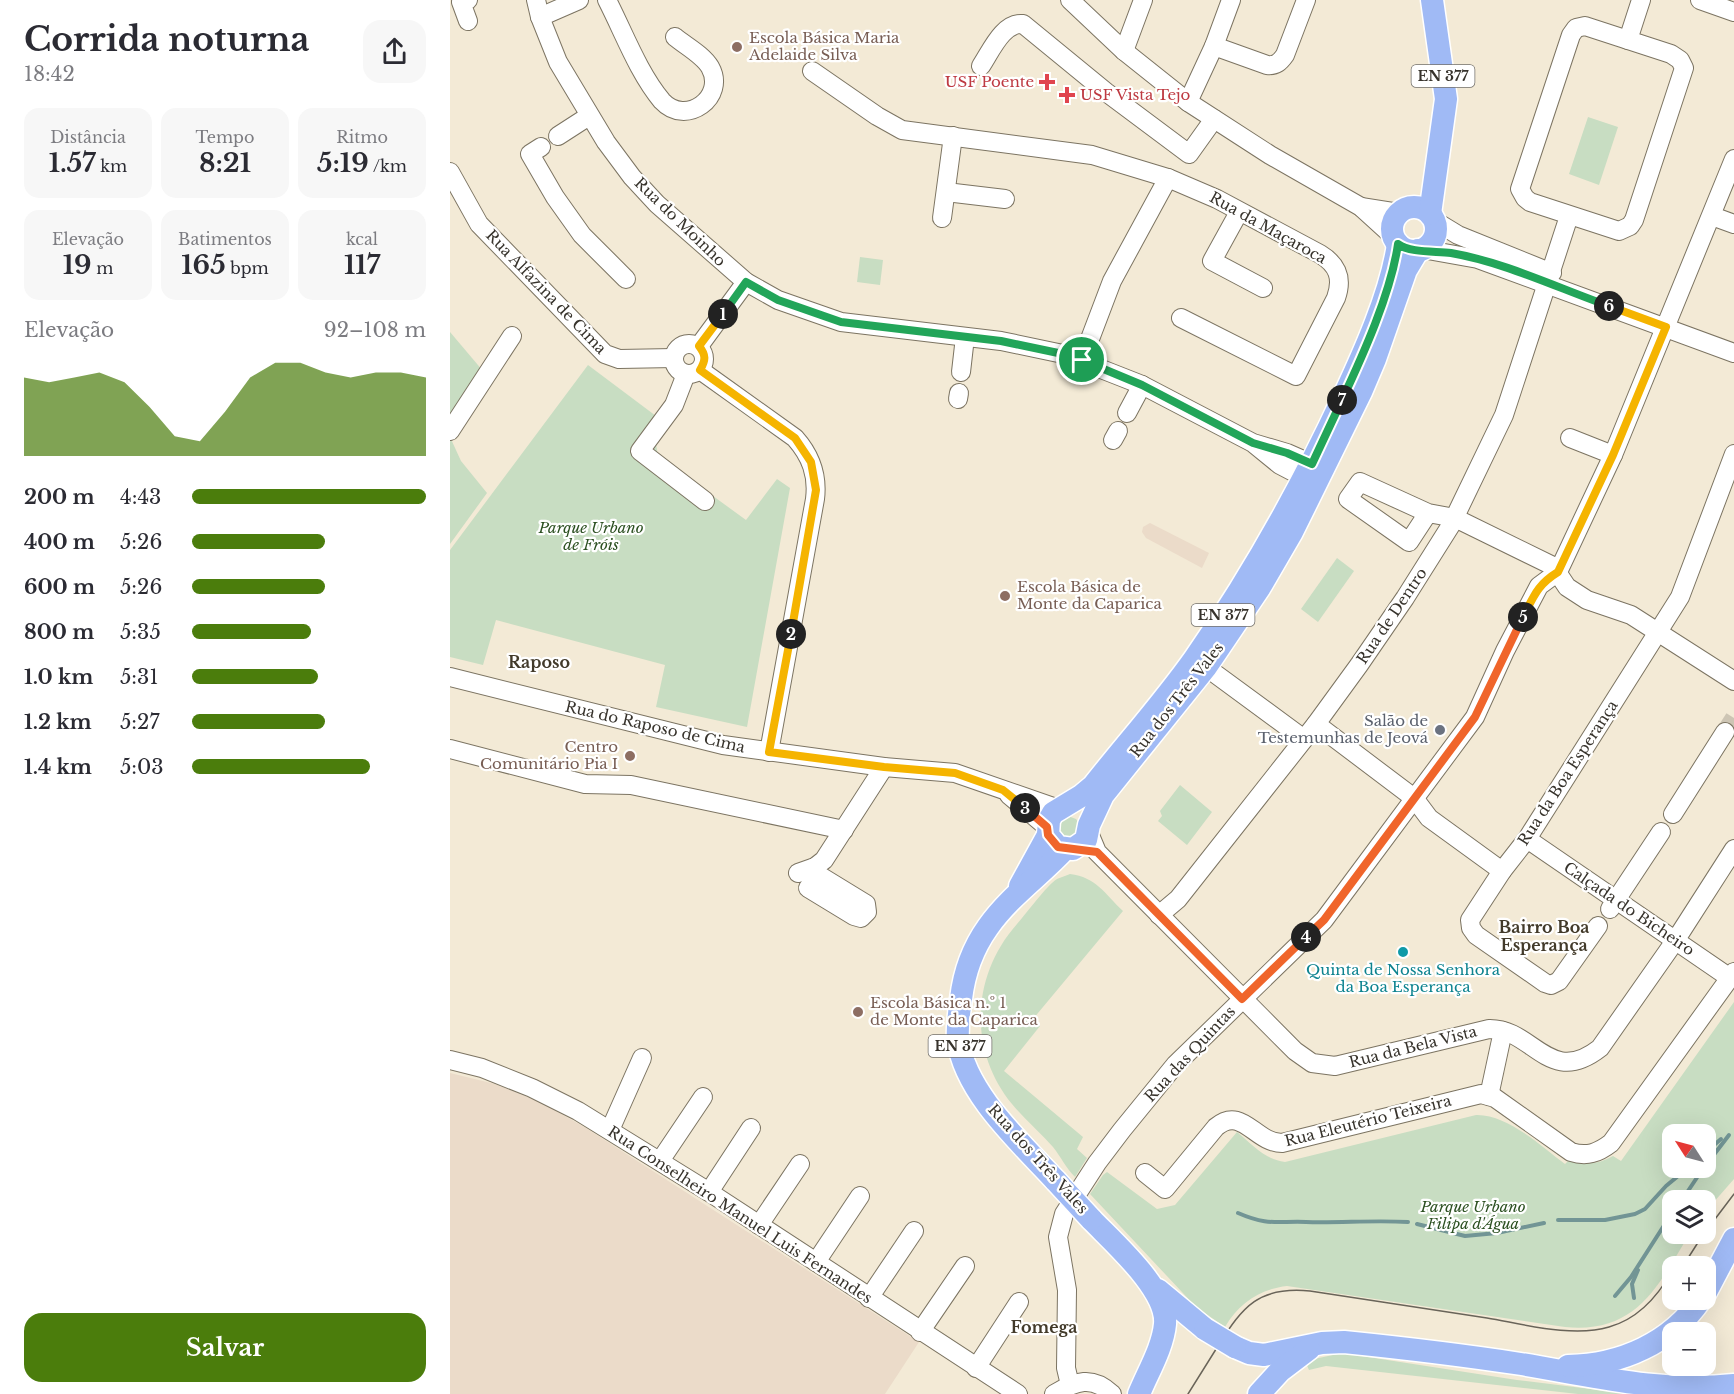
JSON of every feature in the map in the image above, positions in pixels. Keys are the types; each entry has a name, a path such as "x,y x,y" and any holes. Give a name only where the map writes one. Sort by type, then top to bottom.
{"main road":[{"name":"EN 377","path":"1432,0 1446,99 1432,217"},
{"name":"EN 377","path":"1403,211 1420,188 1438,153"},
{"path":"1403,211 1415,207 1423,209 1432,217"},
{"name":"Rua dos Três Vales","path":"1403,211 1394,220 1392,229 1408,245 1429,245 1436,229 1432,217"},
{"name":"Rua dos Três Vales","path":"1142,1386 1158,1347 1165,1322 1164,1309 1153,1285 989,1108 968,1070 958,1040 962,987 972,954 988,927 1015,895 1045,871 1060,829 1194,659 1361,392 1406,270 1408,245"},
{"name":"Rua dos Três Vales","path":"1060,829 1080,845 1092,836 1103,795 1206,667 1260,587 1292,532 1312,473"},
{"path":"1060,829 1073,807 1086,817 1092,836"},
{"path":"1716,1273 1734,1239"},
{"name":"EN 377","path":"1153,1285 1205,1329"},
{"path":"1521,1364 1577,1366 1607,1362 1654,1344 1674,1329 1693,1310"},
{"path":"1158,1347 1163,1339 1176,1328 1195,1326 1249,1353 1264,1355 1314,1345 1344,1342 1521,1364 1639,1385 1687,1388 1734,1385"},
{"path":"1259,1394 1280,1371 1314,1345"},
{"path":"1235,1347 1246,1356 1256,1371 1255,1394"}],"street":[{"path":"468,0 461,3 468,21"},
{"path":"538,9 579,0"},
{"path":"608,0 632,53 663,102 673,109 687,112 702,107 711,96 714,77 710,66 675,37"},
{"path":"1070,0 1124,51 1188,102 1270,155 1361,207 1408,245 1478,259 1549,278"},
{"path":"1124,51 1143,0"},
{"path":"1188,102 1214,46 1231,0"},
{"path":"1214,46 1275,65 1285,55 1305,0"},
{"path":"1628,40 1641,0"},
{"path":"1700,0 1734,12"},
{"name":"Rua do Moinho","path":"538,9 561,68 589,116 626,168 657,204 746,282 778,300 841,322 1009,342 1082,360 1142,385 1253,443 1280,465 1312,473"},
{"path":"981,66 1007,28 1023,24 1106,92 1189,154 1214,119"},
{"path":"1585,26 1674,56 1684,65 1683,74 1630,226 1616,231 1569,216 1527,201 1520,186 1574,31 1585,26"},
{"name":"Rua da Maçaroca","path":"812,71 898,128 1092,155 1168,178 1217,199 1320,254 1337,269 1340,279 1340,288 1336,298 1296,376 1181,318"},
{"path":"558,136 589,116"},
{"path":"942,218 953,136"},
{"path":"541,147 530,154 555,197 582,235 626,279"},
{"name":"Rua das Quintas","path":"1070,1385 1066,1368 1067,1290 1058,1238 1064,1214 1097,1163 1175,1065 1324,920 1475,717 1505,651 1539,586 1558,572 1613,455 1734,159"},
{"name":"Rua Alfazina de Cima","path":"450,172 479,224 605,354 619,359 674,358"},
{"path":"1082,360 1112,281 1168,178"},
{"path":"945,192 1005,199"},
{"path":"1361,207 1403,211"},
{"path":"1239,212 1212,261 1263,288"},
{"name":"Rua de Dentro","path":"1159,915 1178,899 1316,724 1394,615 1455,518 1504,415 1569,216"},
{"path":"1712,216 1734,224"},
{"path":"1432,217 1458,235 1549,278 1668,322 1734,353"},
{"path":"699,346 746,282"},
{"path":"1668,322 1734,340"},
{"path":"450,430 512,336"},
{"path":"961,372 965,337"},
{"path":"705,501 640,452 674,405 693,372 705,362 705,356 699,346 684,344 678,348 674,358 678,370 693,372 795,438 807,453 814,471 815,499 769,752"},
{"path":"1128,413 1142,385"},
{"path":"1570,438 1613,455"},
{"name":"Rua da Boa Esperança","path":"1598,926 1559,981 1551,985 1476,935 1471,928 1471,917 1527,839 1659,633 1682,593 1726,502 1734,454"},
{"path":"1428,513 1455,518 1553,566 1567,587 1587,600 1627,613 1734,681"},
{"path":"1206,667 1304,739"},
{"name":"Rua do Raposo de Cima","path":"450,677 693,738 769,752 884,767 955,773 1034,799 1060,829"},
{"path":"1316,724 1414,798 1429,818 1503,871"},
{"path":"1673,814 1725,732"},
{"path":"450,749 585,784 631,785 844,830"},
{"path":"798,873 816,870 884,767"},
{"path":"1613,905 1661,832"},
{"name":"Rua da Bela Vista","path":"1092,836 1159,915 1301,1057 1312,1063 1326,1066 1351,1064 1489,1029 1503,1031"},
{"name":"Calçada do Bicheiro","path":"1527,839 1613,905 1732,975"},
{"path":"1732,975 1611,1143 1600,1151 1584,1155 1571,1152 1489,1096 1503,1031 1555,1060 1568,1061 1589,1056 1600,1048 1675,941 1734,849"},
{"path":"610,1130 642,1058"},
{"name":"Rua Conselheiro Manuel Luis Fernandes","path":"450,1060 482,1068 532,1088 578,1111 709,1192 1018,1394"},
{"name":"Rua Eleutério Teixeira","path":"1145,1173 1165,1189 1216,1127 1230,1120 1238,1120 1270,1141 1282,1143 1472,1095 1489,1096"},
{"path":"660,1161 703,1096"},
{"path":"709,1192 751,1128"},
{"path":"759,1226 800,1164"},
{"path":"816,1262 860,1196"},
{"path":"869,1298 914,1231"},
{"path":"920,1332 965,1266"},
{"path":"976,1368 1019,1302"},
{"path":"1054,1394 1070,1385 1088,1382 1109,1390 1123,1392 1142,1386"}],"shaded area":[{"path":"1150,523 1209,553 1202,568 1146,538 1142,532 1143,527"},
{"path":"450,1073 495,1084 542,1103 586,1128 919,1342 885,1394 450,1394"}],"green space":[{"path":"1588,117 1618,127 1599,185 1569,174"},
{"path":"860,257 883,260 880,285 857,282"},
{"path":"450,332 483,371 450,429"},
{"name":"Parque Urbano de Fróis","path":"588,365 668,425 656,444 658,456 746,520 777,479 790,488 747,727 656,707 665,665 496,620 483,665 450,657 450,550"},
{"path":"450,437 461,461 487,493 450,544"},
{"path":"1337,558 1354,571 1318,622 1301,609"},
{"path":"1180,785 1212,812 1187,845 1158,821 1162,816 1160,811"},
{"path":"1068,816 1079,823 1077,836 1064,840 1056,825"},
{"path":"1070,874 1093,883 1123,911 1033,1019 1040,1026 1004,1071 1083,1137 1077,1149 1087,1158 1075,1177 1053,1147 1012,1104 998,1083 988,1060 982,1037 981,1013 984,990 991,966 1002,944 1048,887 1057,879"},
{"name":"Parque Urbano Filipa d'Água","path":"1734,1002 1734,1179 1716,1200 1716,1190 1662,1190 1662,1244 1683,1244 1676,1256 1662,1256 1662,1278 1655,1288 1628,1314 1610,1323 1590,1327 1565,1327 1287,1286 1268,1290 1251,1299 1237,1311 1225,1327 1196,1307 1090,1194 1107,1172 1157,1209 1175,1205 1237,1132 1265,1155 1285,1162 1476,1115 1488,1116 1511,1125 1565,1164 1570,1159 1581,1163 1592,1163 1613,1156 1621,1161"},
{"path":"1342,1353 1517,1380 1631,1394 1578,1394 1326,1366 1309,1370 1305,1361"}],"waterway":[{"path":"1716,1152 1729,1135"},
{"path":"1716,1143 1721,1139"},
{"path":"1558,1220 1605,1220 1635,1214 1645,1209 1676,1178"},
{"path":"1689,1190 1697,1178"},
{"path":"1238,1213 1257,1220 1272,1222 1408,1222"},
{"path":"1417,1224 1465,1236 1497,1233 1544,1223"},
{"path":"1615,1296 1631,1277 1662,1229"},
{"path":"1634,1298 1632,1284 1638,1270"}],"tunnel":[{"path":"1725,732 1734,718"}],"tram line":[{"path":"1716,1218 1734,1194"},
{"path":"1689,1256 1697,1244"},
{"path":"1188,1394 1236,1320 1254,1302 1278,1292 1310,1291 1548,1329 1580,1331 1609,1327 1629,1318 1654,1298 1662,1286"}],"place":[{"name":"Escola Básica Maria Adelaide Silva","path":"737,47"},
{"name":"USF Poente","path":"1047,82"},
{"name":"USF Vista Tejo","path":"1067,95"},
{"name":"Escola Básica de Monte da Caparica","path":"1005,596"},
{"name":"Salão de Testemunhas de Jeová","path":"1440,730"},
{"name":"Centro Comunitário Pia I","path":"630,756"},
{"name":"Quinta de Nossa Senhora da Boa Esperança","path":"1403,952"},
{"name":"Escola Básica n.º 1 de Monte da Caparica","path":"858,1012"}],"district":[{"name":"Raposo","path":"539,662"},
{"name":"Bairro Boa Esperança","path":"1544,936"},
{"name":"Fomega","path":"1044,1327"}],"route":[{"path":"1398,244 1411,251 1422,249 1478,259 1666,327 1613,455 1558,572 1539,586 1505,651 1475,717 1324,920 1242,999 1097,852 1058,847 1048,835 1047,827 1003,790 955,773 884,767 769,752 815,499 816,480 807,453 795,438 700,370 705,362 705,356 699,346 746,282 778,300 841,322 1001,341 1082,360 1142,385 1253,443 1287,453 1312,464 1366,344 1389,284 1398,244"}]}
